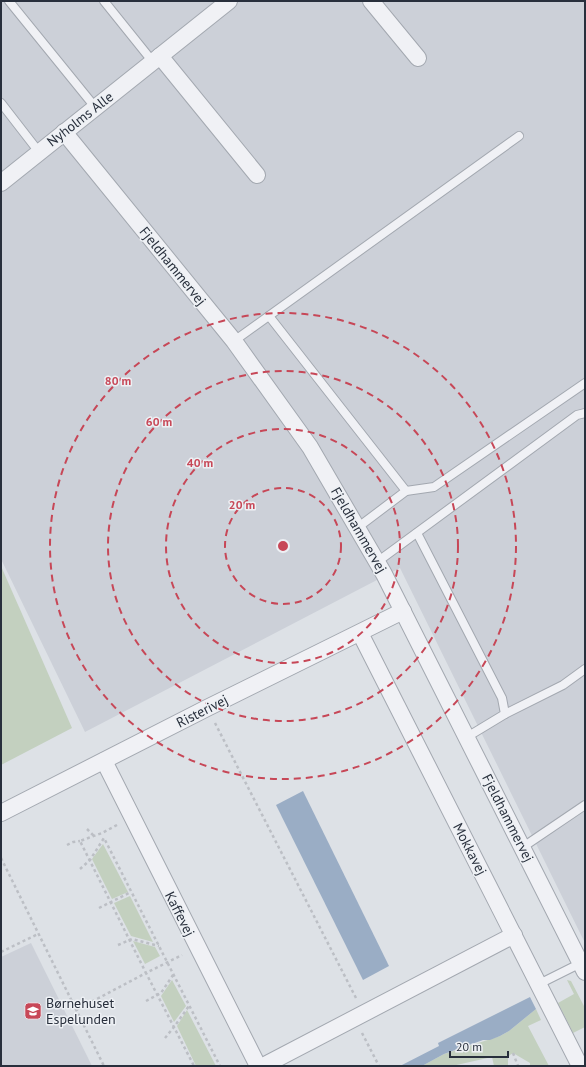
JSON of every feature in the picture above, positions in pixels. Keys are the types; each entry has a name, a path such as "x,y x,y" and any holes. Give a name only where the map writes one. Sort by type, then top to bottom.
{"street":[{"name":"Nyholms Alle","path":"1,183 229,1"},
{"path":"371,1 418,58"},
{"path":"156,59 257,175"},
{"name":"Fjeldhammervej","path":"64,132 234,341 310,447 377,562 403,611 583,967"},
{"name":"Risterivej","path":"1,813 207,708 403,611"},
{"name":"Mokkavej","path":"360,633 580,1066"},
{"name":"Kaffevej","path":"104,761 258,1066"},
{"path":"263,1066 514,935"}],"lane":[{"path":"9,1 95,107"},
{"path":"104,1 156,59"},
{"path":"1,103 39,152"},
{"path":"234,341 519,136"},
{"path":"269,316 406,492"},
{"path":"357,528 406,492 434,487 585,383"},
{"path":"377,562 577,415 585,413"},
{"path":"417,533 502,698 505,714"},
{"path":"467,737 505,714 563,685 585,669"},
{"path":"523,847 585,805"},
{"path":"539,984 583,967"}],"path":[{"path":"207,708 359,1016 380,1066"},
{"path":"86,829 94,836"},
{"path":"67,845 108,830"},
{"path":"102,833 220,1066"},
{"path":"80,869 90,860 104,838"},
{"path":"80,841 194,1066"},
{"path":"1,858 104,1066"},
{"path":"99,908 131,892"},
{"path":"1,952 38,934"},
{"path":"118,944 132,939 159,946"},
{"path":"76,1010 171,961"},
{"path":"146,1001 161,993 173,975"},
{"path":"165,1038 189,1006"},
{"path":"513,1053 518,1066"}],"shaded area":[{"path":"1,1 585,1 585,943 400,568 85,732 1,559"},
{"name":"Børnehuset Espelunden","path":"31,943 92,1066 1,1066 1,957"}],"green space":[{"path":"1,566 72,728 1,765"},
{"path":"103,844 128,892 112,899 92,859"},
{"path":"130,896 153,942 131,936 114,903"},
{"path":"133,941 155,947 160,956 145,964"},
{"path":"172,980 186,1006 174,1022 161,996"},
{"path":"567,980 571,981 585,1008 585,1027 573,1033 558,1003 574,994"},
{"path":"536,1009 541,1020 528,1026 549,1066 530,1066 530,1063 513,1053 508,1058 508,1066 494,1066 492,1057 452,1066 422,1066 444,1054 500,1036 509,1031"},
{"path":"187,1010 216,1066 196,1066 177,1026"}],"water":[{"path":"303,791 389,966 363,980 276,805"},
{"path":"530,997 536,1009 509,1031 500,1036 490,1040 483,1040 444,1054 422,1066 400,1066 439,1046 438,1043"}],"place":[{"name":"Børnehuset Espelunden","path":"33,1011"}]}
